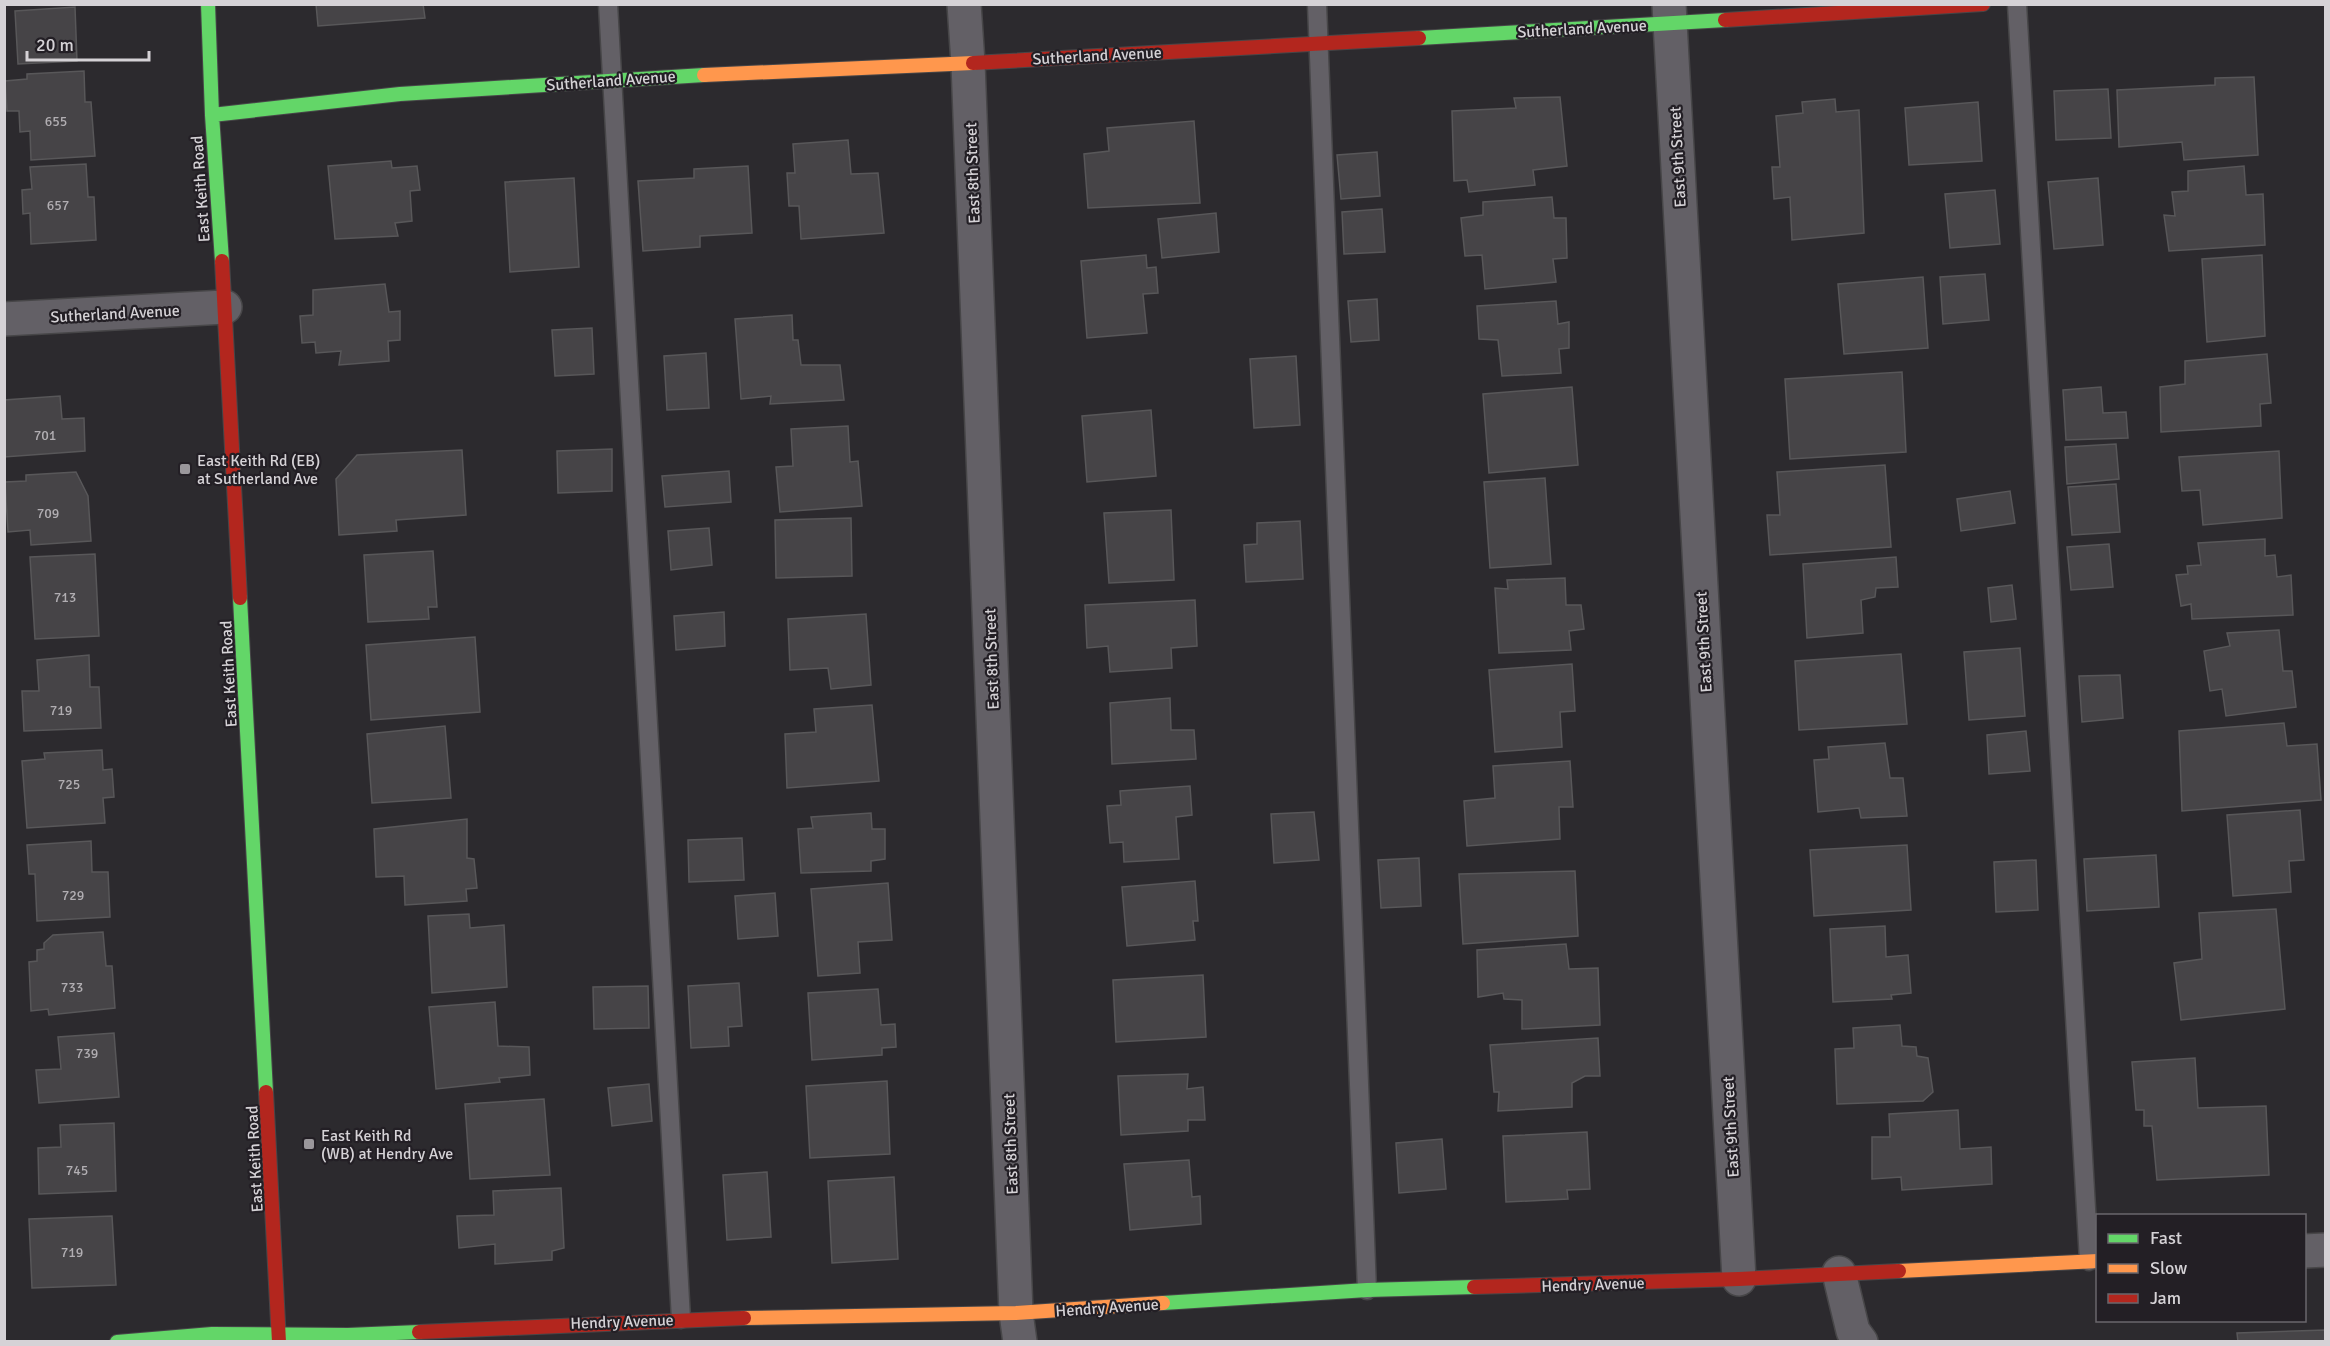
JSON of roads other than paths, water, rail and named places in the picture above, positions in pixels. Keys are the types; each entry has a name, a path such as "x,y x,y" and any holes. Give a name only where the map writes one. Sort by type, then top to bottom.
{"street":[{"name":"East Keith Road","path":"208,4 212,115 225,307 279,1337"},
{"name":"East 8th Street","path":"964,4 1018,1327"},
{"name":"Sutherland Avenue","path":"212,115 287,105 612,79 968,63 1319,42 1669,14 1983,4"},
{"name":"East 9th Street","path":"1669,14 1739,1280"},
{"name":"Sutherland Avenue","path":"4,319 225,307"},
{"path":"2306,1251 2325,1250"},
{"name":"Hendry Avenue","path":"117,1341 212,1334 279,1337 348,1335 681,1319 1018,1327 1367,1290 1739,1280 2093,1261"},
{"path":"1839,1273 1853,1331 1861,1341"}],"lane":[{"path":"608,4 681,1319"},
{"path":"1317,4 1367,1290"},
{"path":"2017,4 2093,1261"},
{"path":"547,1324 557,1341"}],"place":[{"name":"East Keith Rd (EB) at Sutherland Ave","path":"185,469"},
{"name":"East Keith Rd (WB) at Hendry Ave","path":"309,1144"}]}
